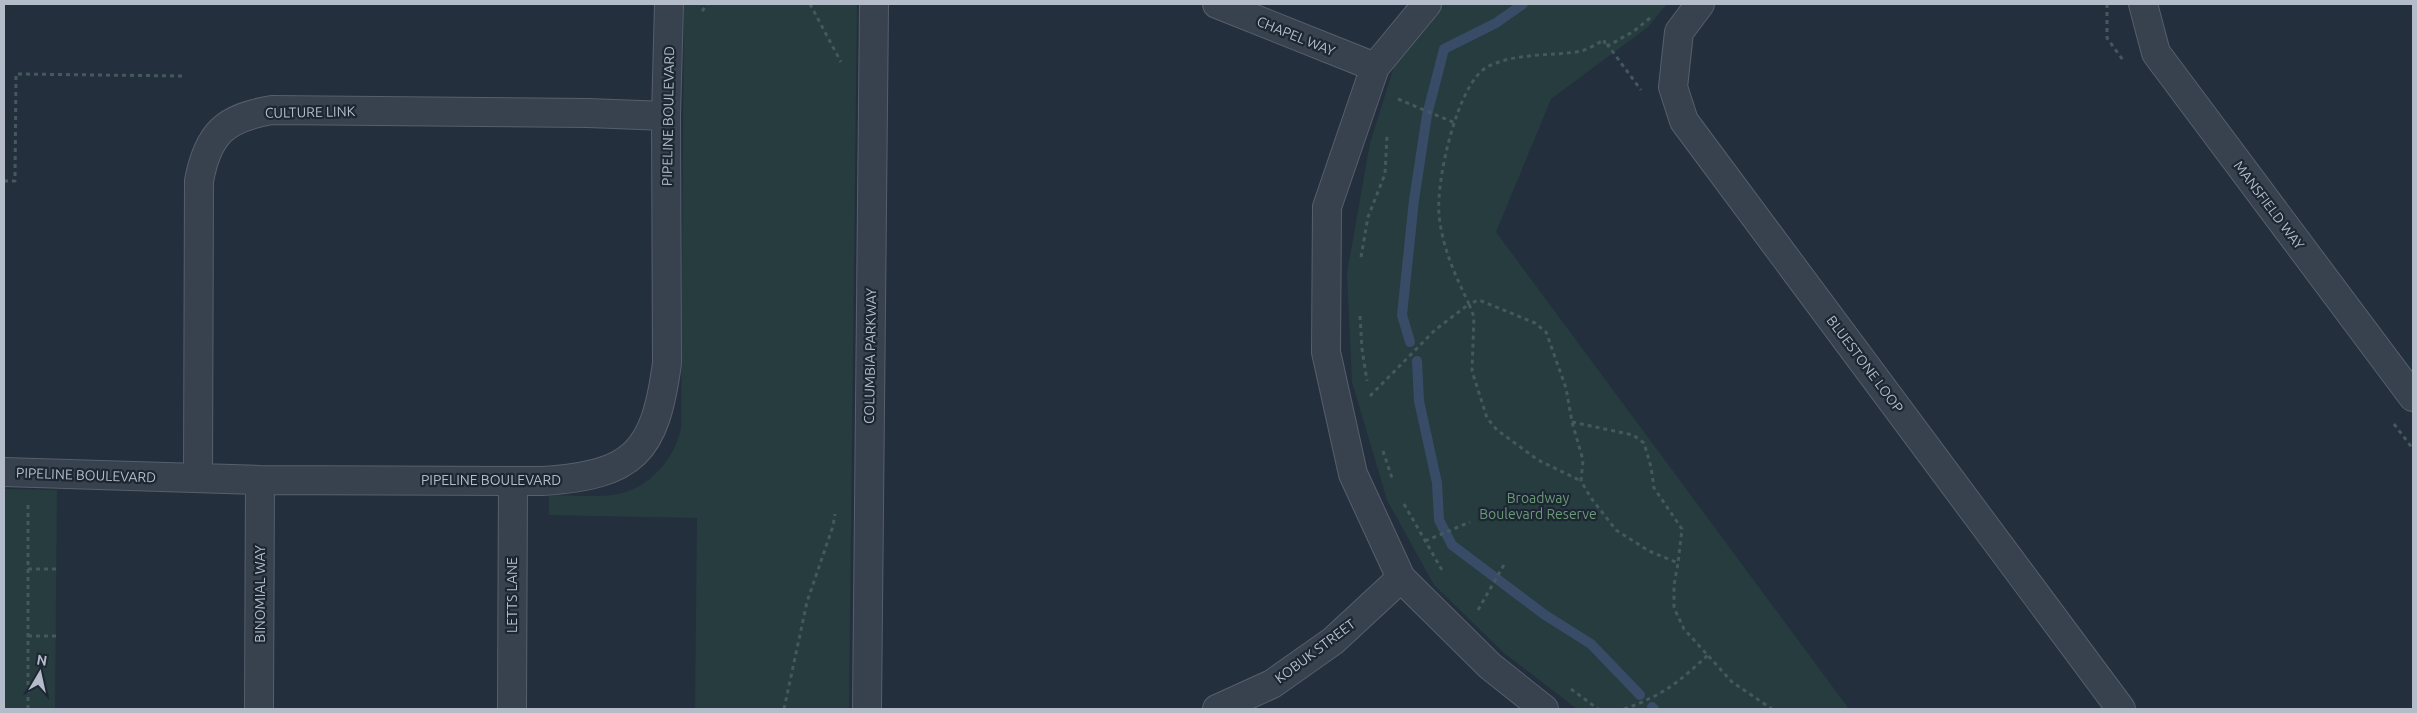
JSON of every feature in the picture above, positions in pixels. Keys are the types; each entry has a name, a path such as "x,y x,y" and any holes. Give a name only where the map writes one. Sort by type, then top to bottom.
{"street":[{"name":"PIPELINE BOULEVARD","path":"4,472 260,480 513,481 570,479 594,474 621,463 635,454 645,442 656,420 661,403 666,363 666,116 669,4"},
{"name":"COLUMBIA PARKWAY","path":"866,709 874,4"},
{"name":"CHAPEL WAY","path":"1217,4 1375,67"},
{"path":"1427,4 1375,67 1327,207 1326,352 1353,474 1401,578 1490,666 1544,709"},
{"name":"BLUESTONE LOOP","path":"1700,4 1679,32 1673,87 1684,121 2121,709"},
{"name":"MANSFIELD WAY","path":"2143,4 2156,53 2413,397"},
{"name":"CULTURE LINK","path":"198,478 199,181 206,150 227,125 246,116 272,110 588,113 666,116"},
{"name":"BINOMIAL WAY","path":"259,709 260,480"},
{"name":"LETTS LANE","path":"512,709 513,481"},
{"name":"KOBUK STREET","path":"1217,709 1272,684 1333,641 1401,578"}],"path":[{"path":"810,4 843,67"},
{"path":"1653,15 1634,32 1606,47 1604,40 1578,52 1525,57 1487,68 1471,81 1455,122 1439,191 1440,214 1450,262 1474,317 1472,371 1487,418 1497,430 1538,460 1581,481 1591,498 1616,530 1642,547 1678,563"},
{"path":"4,181 15,182 16,74 183,76"},
{"path":"1403,102 1455,122"},
{"path":"1360,264 1368,217 1385,174 1388,133"},
{"path":"1370,396 1435,330 1468,304 1479,300 1535,324 1546,332 1566,388 1572,422 1583,460 1581,481"},
{"path":"1360,312 1362,349 1372,405"},
{"path":"1572,422 1633,435 1644,444 1651,466 1654,488 1682,529 1674,585 1674,608 1684,629 1732,682 1772,709"},
{"path":"1381,448 1393,481"},
{"path":"1401,498 1443,573"},
{"path":"28,503 28,709"},
{"path":"784,709 807,602 833,526 836,507"},
{"path":"1425,542 1470,522"},
{"path":"1471,606 1477,612 1505,563"},
{"path":"28,569 57,569"},
{"path":"28,636 56,636"},
{"path":"1624,709 1656,696 1678,683 1708,655"},
{"path":"1566,686 1598,709"}],"green space":[{"path":"684,4 857,4 849,709 695,709 697,518 549,515 549,495 610,495 630,491 640,485 659,470 667,460 678,439 681,428"},
{"name":"Broadway Boulevard Reserve","path":"1442,4 1667,4 1648,27 1551,99 1496,232 1849,709 1577,709 1504,653 1434,585 1387,500 1352,382 1347,273 1370,143 1399,51"},
{"path":"4,489 57,490 55,709 4,709"}],"waterway":[{"path":"1410,342 1402,315 1414,200 1427,115 1444,49 1496,23 1523,4"},
{"path":"1417,361 1419,401 1437,483 1439,520 1452,545 1545,615 1591,644 1640,695"}]}
